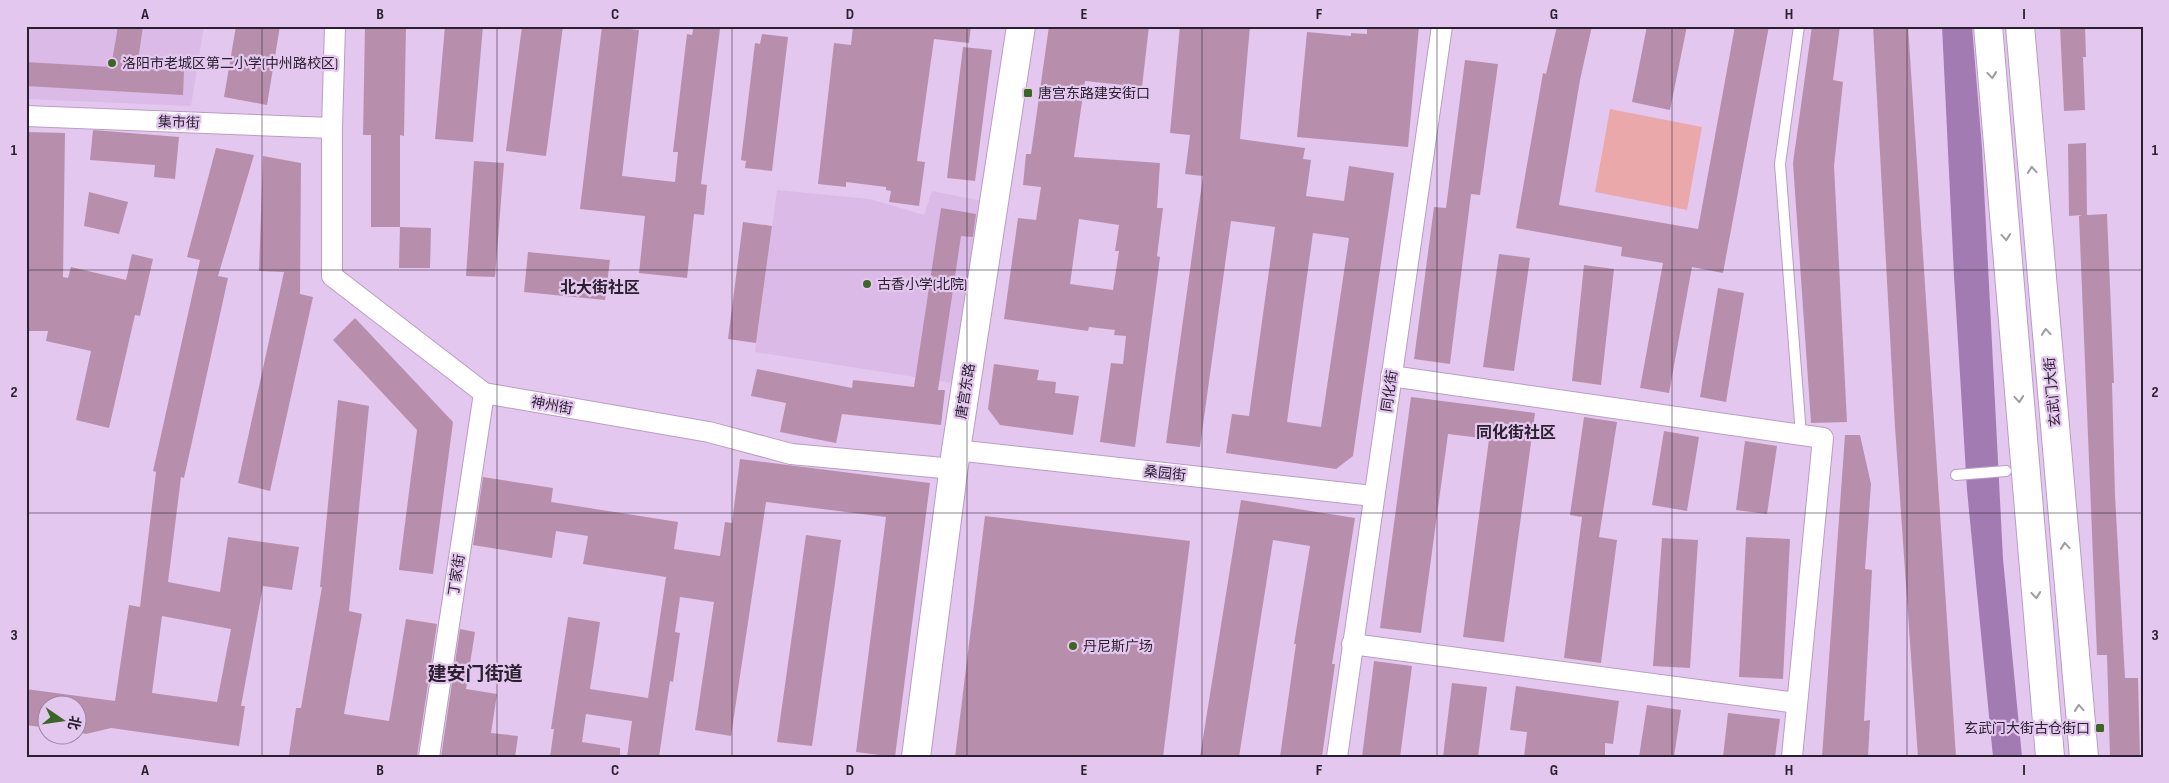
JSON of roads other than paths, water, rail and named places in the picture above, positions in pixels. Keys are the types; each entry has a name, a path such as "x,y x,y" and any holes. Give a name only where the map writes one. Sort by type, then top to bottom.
{"main road":[{"name":"唐宫东路","path":"916,757 955,459 1021,26"},
{"path":"1988,26 2050,757"},
{"name":"玄武门大街","path":"2020,26 2084,757"}],"street":[{"path":"332,128 335,26"},
{"name":"同化街","path":"1337,757 1442,26"},
{"name":"集市街","path":"26,116 332,128"},
{"name":"神州街","path":"332,128 332,276 484,393 709,432 791,454 955,459"},
{"path":"1391,376 1823,438 1792,757"},
{"name":"丁家街","path":"429,757 484,393"},
{"name":"桑园街","path":"955,459 1374,496"},
{"path":"1352,644 1797,703"}],"lane":[{"path":"1799,26 1780,164 1801,435"},
{"path":"1956,475 2006,471"}],"place":[{"name":"洛阳市老城区第二小学(中州路校区)","path":"112,63"},
{"name":"唐宫东路建安街口","path":"1028,93"},
{"name":"古香小学(北院)","path":"867,284"},
{"name":"丹尼斯广场","path":"1073,646"},
{"name":"玄武门大街古仓街口","path":"2100,728"}],"district":[{"name":"北大街社区","path":"600,287"},
{"name":"同化街社区","path":"1516,432"},
{"name":"建安门街道","path":"475,673"}]}
